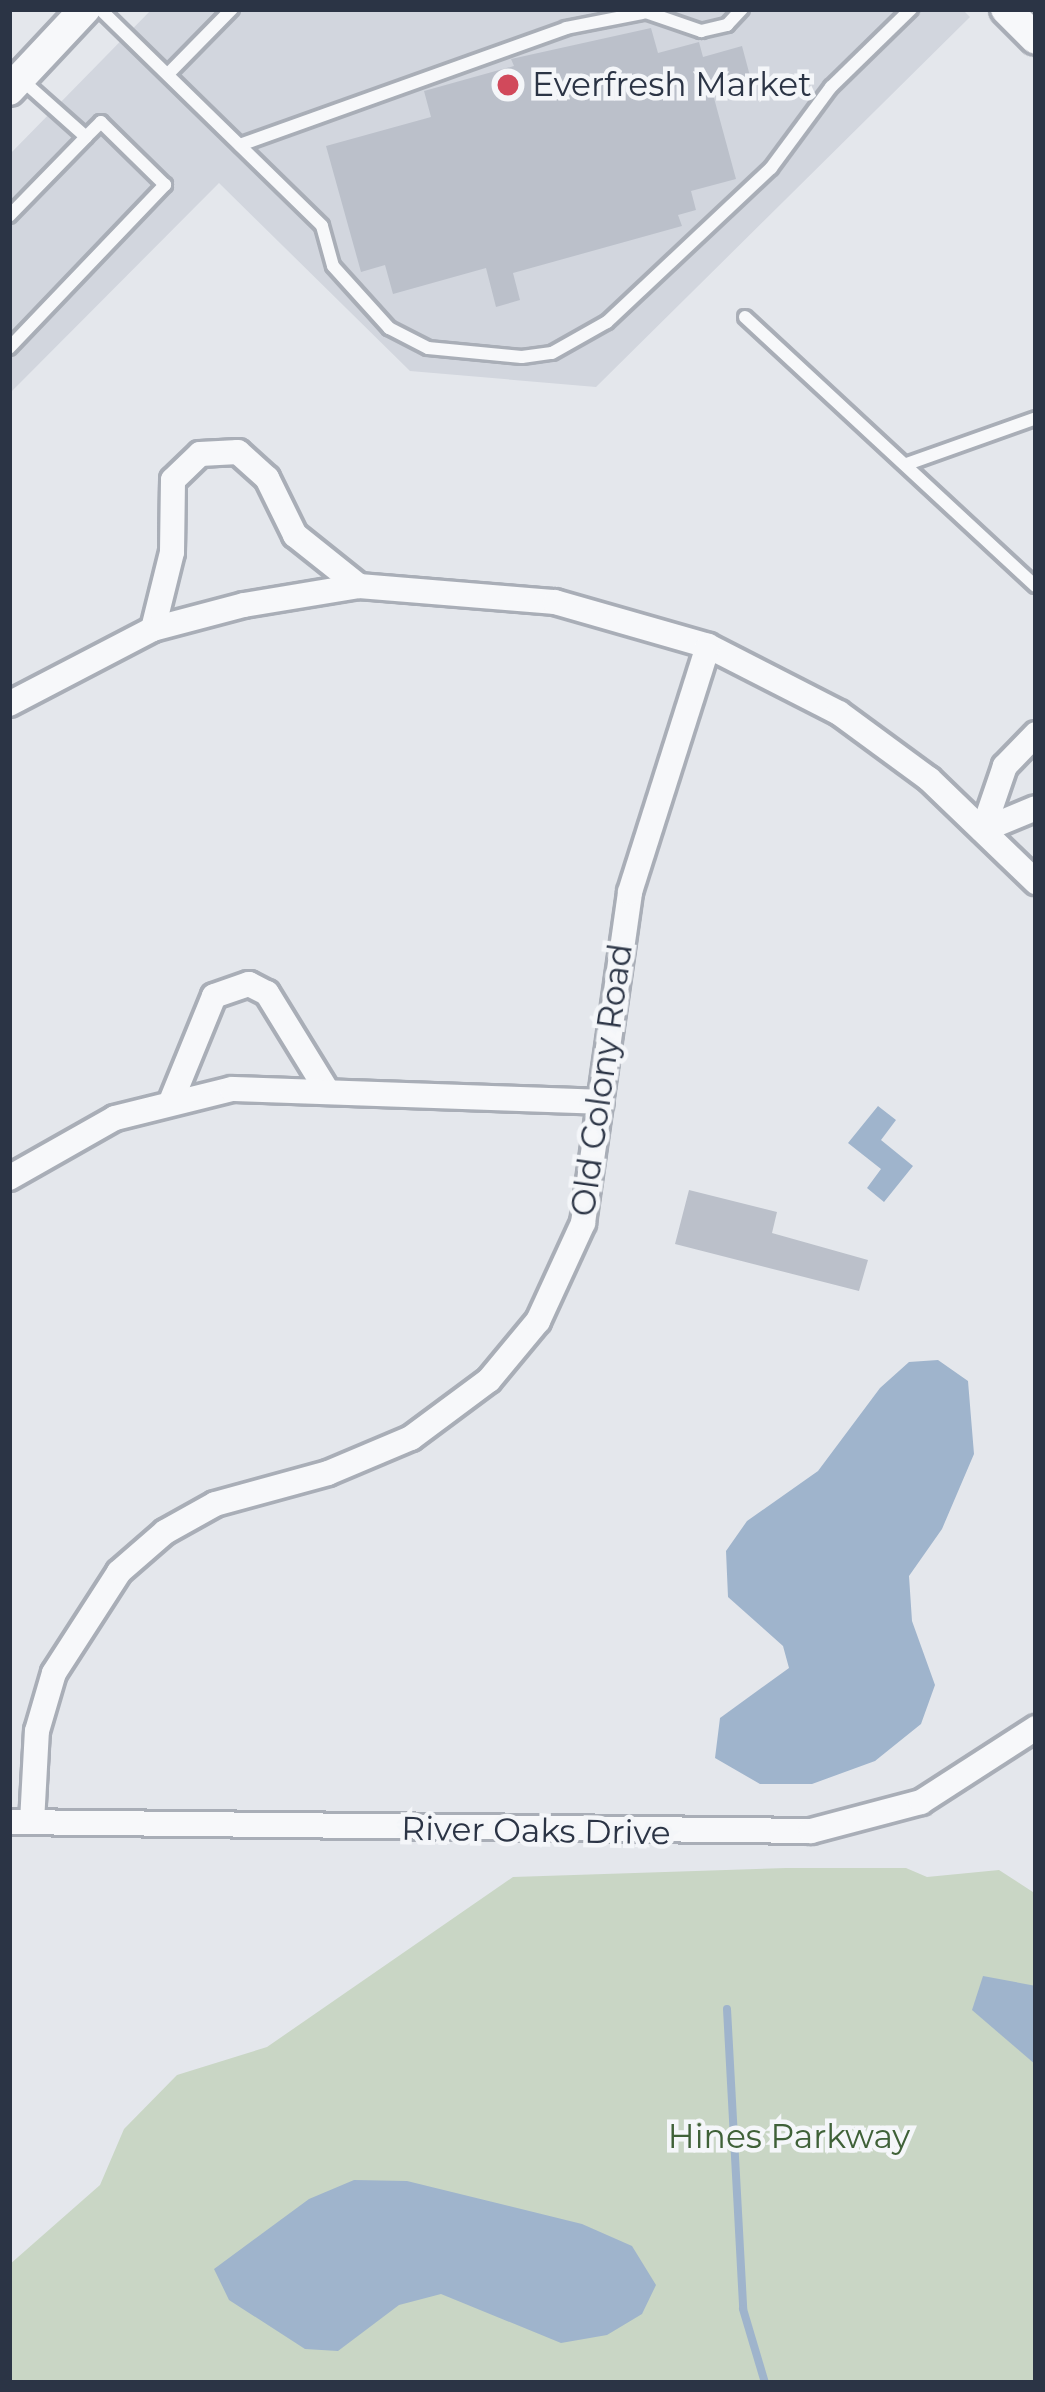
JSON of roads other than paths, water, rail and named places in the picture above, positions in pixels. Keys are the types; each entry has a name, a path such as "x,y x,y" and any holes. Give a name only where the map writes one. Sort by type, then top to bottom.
{"street":[{"path":"15,84 85,9"},
{"path":"153,629 172,552 173,480 200,454 238,452 267,478 295,535 359,586"},
{"path":"9,704 153,629 359,586 555,602 708,646 839,712 983,830 1036,882"},
{"name":"Old Colony Road","path":"21,1822 44,1702 99,1595 189,1516 382,1453 489,1380 538,1321 572,1255 593,1180 631,892 708,646"},
{"path":"983,830 1005,766 1036,734"},
{"path":"983,830 1036,808"},
{"path":"172,1099 214,996 249,984 267,993 326,1089"},
{"path":"9,1178 61,1144 172,1099 232,1089 601,1102"},
{"name":"River Oaks Drive","path":"21,1822 811,1831 921,1802 1036,1728"}],"lane":[{"path":"100,9 322,226 333,266 406,341 522,357 552,353 607,322 771,168 831,87 911,9"},
{"path":"169,73 232,9"},
{"path":"240,145 566,28 641,11 701,31 727,25 742,9"},
{"path":"15,84 86,137"},
{"path":"9,216 101,122 165,185 9,348"},
{"path":"746,316 872,441 907,464 1036,586"},
{"path":"907,464 1036,418"}],"water":[{"path":"878,1106 896,1120 881,1140 913,1166 884,1202 867,1188 881,1169 848,1143"},
{"path":"938,1360 968,1381 974,1454 942,1529 909,1576 912,1621 935,1685 921,1724 875,1761 812,1784 760,1784 715,1758 720,1718 789,1668 783,1646 728,1597 726,1551 747,1521 818,1471 880,1388 909,1362"},
{"path":"983,1976 1036,1986 1036,2065 972,2010"},
{"path":"354,2180 407,2181 582,2224 632,2246 656,2285 642,2314 607,2335 561,2343 441,2294 399,2305 338,2351 305,2349 229,2300 214,2269 309,2199"}],"waterway":[{"path":"727,2009 743,2309 765,2383"}],"place":[{"name":"Everfresh Market","path":"508,85"}],"park label":[{"name":"Hines Parkway","path":"789,2137"}]}
